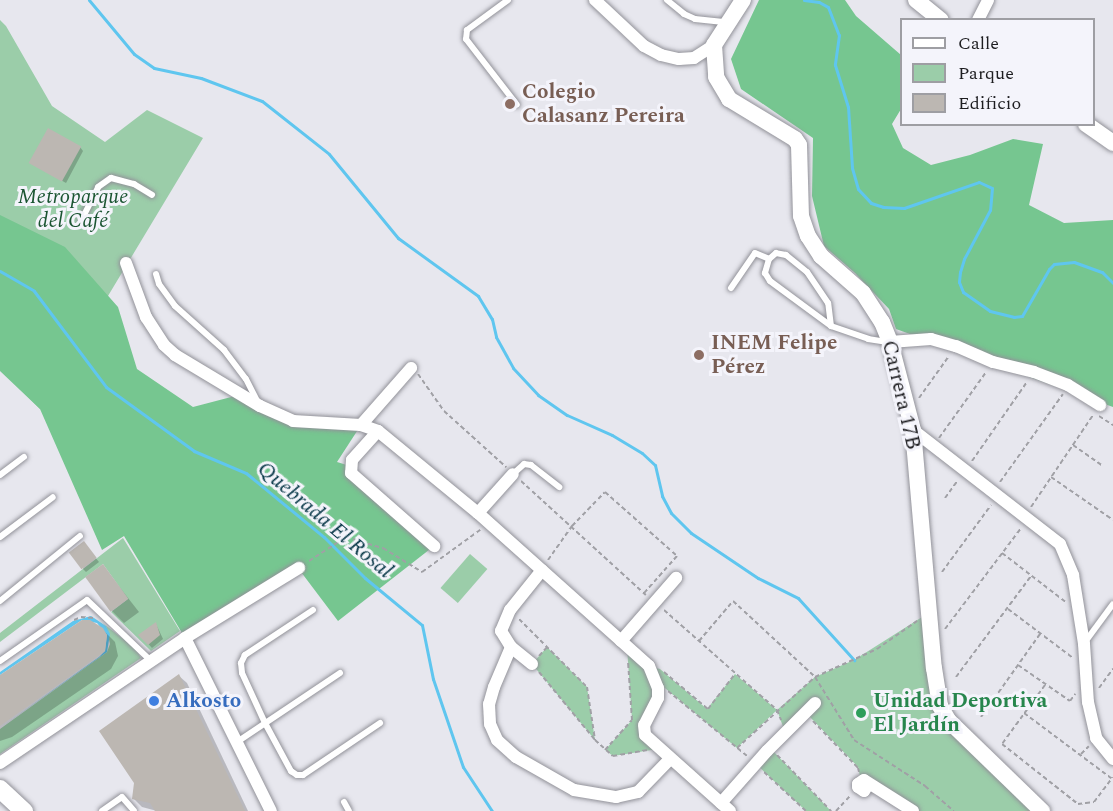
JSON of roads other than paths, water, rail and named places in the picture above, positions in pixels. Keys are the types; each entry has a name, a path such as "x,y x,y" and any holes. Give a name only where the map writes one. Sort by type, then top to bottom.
{"main road":[{"path":"0,789 24,811"}],"street":[{"path":"595,0 644,46 661,56 679,59 694,58 714,45 741,4"},
{"path":"916,0 938,18"},
{"path":"979,18 988,0"},
{"name":"Carrera 17B","path":"714,45 714,70 729,99 795,139 799,145 801,216 808,236 821,256 863,293 882,322 890,342 913,430 936,691 948,720 1042,811"},
{"path":"1089,126 1113,143"},
{"path":"126,263 146,317 164,345 175,355 260,406 293,421 361,425 378,431 478,513 624,644 651,672 658,688 658,698 644,725 645,735 658,749 726,807 767,751 815,704"},
{"path":"890,342 931,339 956,346 993,362 1034,372 1068,386 1100,405"},
{"path":"361,425 411,368"},
{"path":"913,430 1060,544 1072,575 1084,644 1088,702 1096,738 1113,759"},
{"path":"378,431 352,460 351,473 434,546"},
{"path":"478,513 509,470"},
{"path":"0,763 185,638 299,568"},
{"path":"532,664 511,646 501,631 510,610 542,570"},
{"path":"624,644 676,578"},
{"path":"185,638 271,811"},
{"path":"511,646 489,704 490,724 497,740 516,757 574,790 616,796 638,792 670,759"},
{"path":"862,784 913,811"}],"lane":[{"path":"508,0 467,30 466,39 517,105"},
{"path":"667,0 684,14 695,19 728,22"},
{"path":"81,221 98,187 111,178 134,184 152,195"},
{"path":"731,288 755,253 769,259"},
{"path":"831,326 828,303 807,272 786,255 776,253 769,259 765,273 770,281 831,326 868,339 890,342"},
{"path":"156,274 159,284 175,306 224,350 246,379 260,406"},
{"path":"0,475 24,457"},
{"path":"509,470 524,464 531,465 559,487"},
{"path":"0,537 53,497"},
{"path":"0,601 80,536"},
{"path":"0,661 87,600 152,661"},
{"path":"1084,644 1113,603"},
{"path":"313,610 245,655 241,663 242,672 265,723 291,771 297,775 303,775 380,723"},
{"path":"237,742 340,674"},
{"path":"102,811 122,797 134,811"},
{"path":"344,802 350,811"}],"water":[{"path":"91,616 106,626 110,634 107,652 0,728 99,657 105,651 107,635 97,623 82,620 0,675 0,672 73,621"}],"waterway":[{"path":"89,0 134,54 154,68 201,78 262,101 329,154 398,238 478,296 492,319 496,337 513,368 538,395 567,415 612,435 642,453 655,465 662,496 671,513 691,533 758,578 798,598 854,660"},
{"path":"804,0 819,2 828,7 839,35 835,65 848,107 852,168 858,189 871,203 883,207 904,208 979,182 992,188 990,210 964,259 960,272 959,282 963,292 990,311 1014,317 1022,316 1054,264 1074,262 1102,272 1113,283"},
{"name":"Quebrada El Rosal","path":"0,271 34,291 106,387 194,451 246,473 324,537 365,578 422,625 433,679 463,767 492,811"}],"place":[{"name":"Colegio Calasanz Pereira","path":"510,104"},
{"name":"INEM Felipe Pérez","path":"699,355"},
{"name":"Alkosto","path":"154,701"},
{"name":"Unidad Deportiva El Jardín","path":"861,713"}],"park label":[{"name":"Metroparque del Café","path":"73,209"}]}
